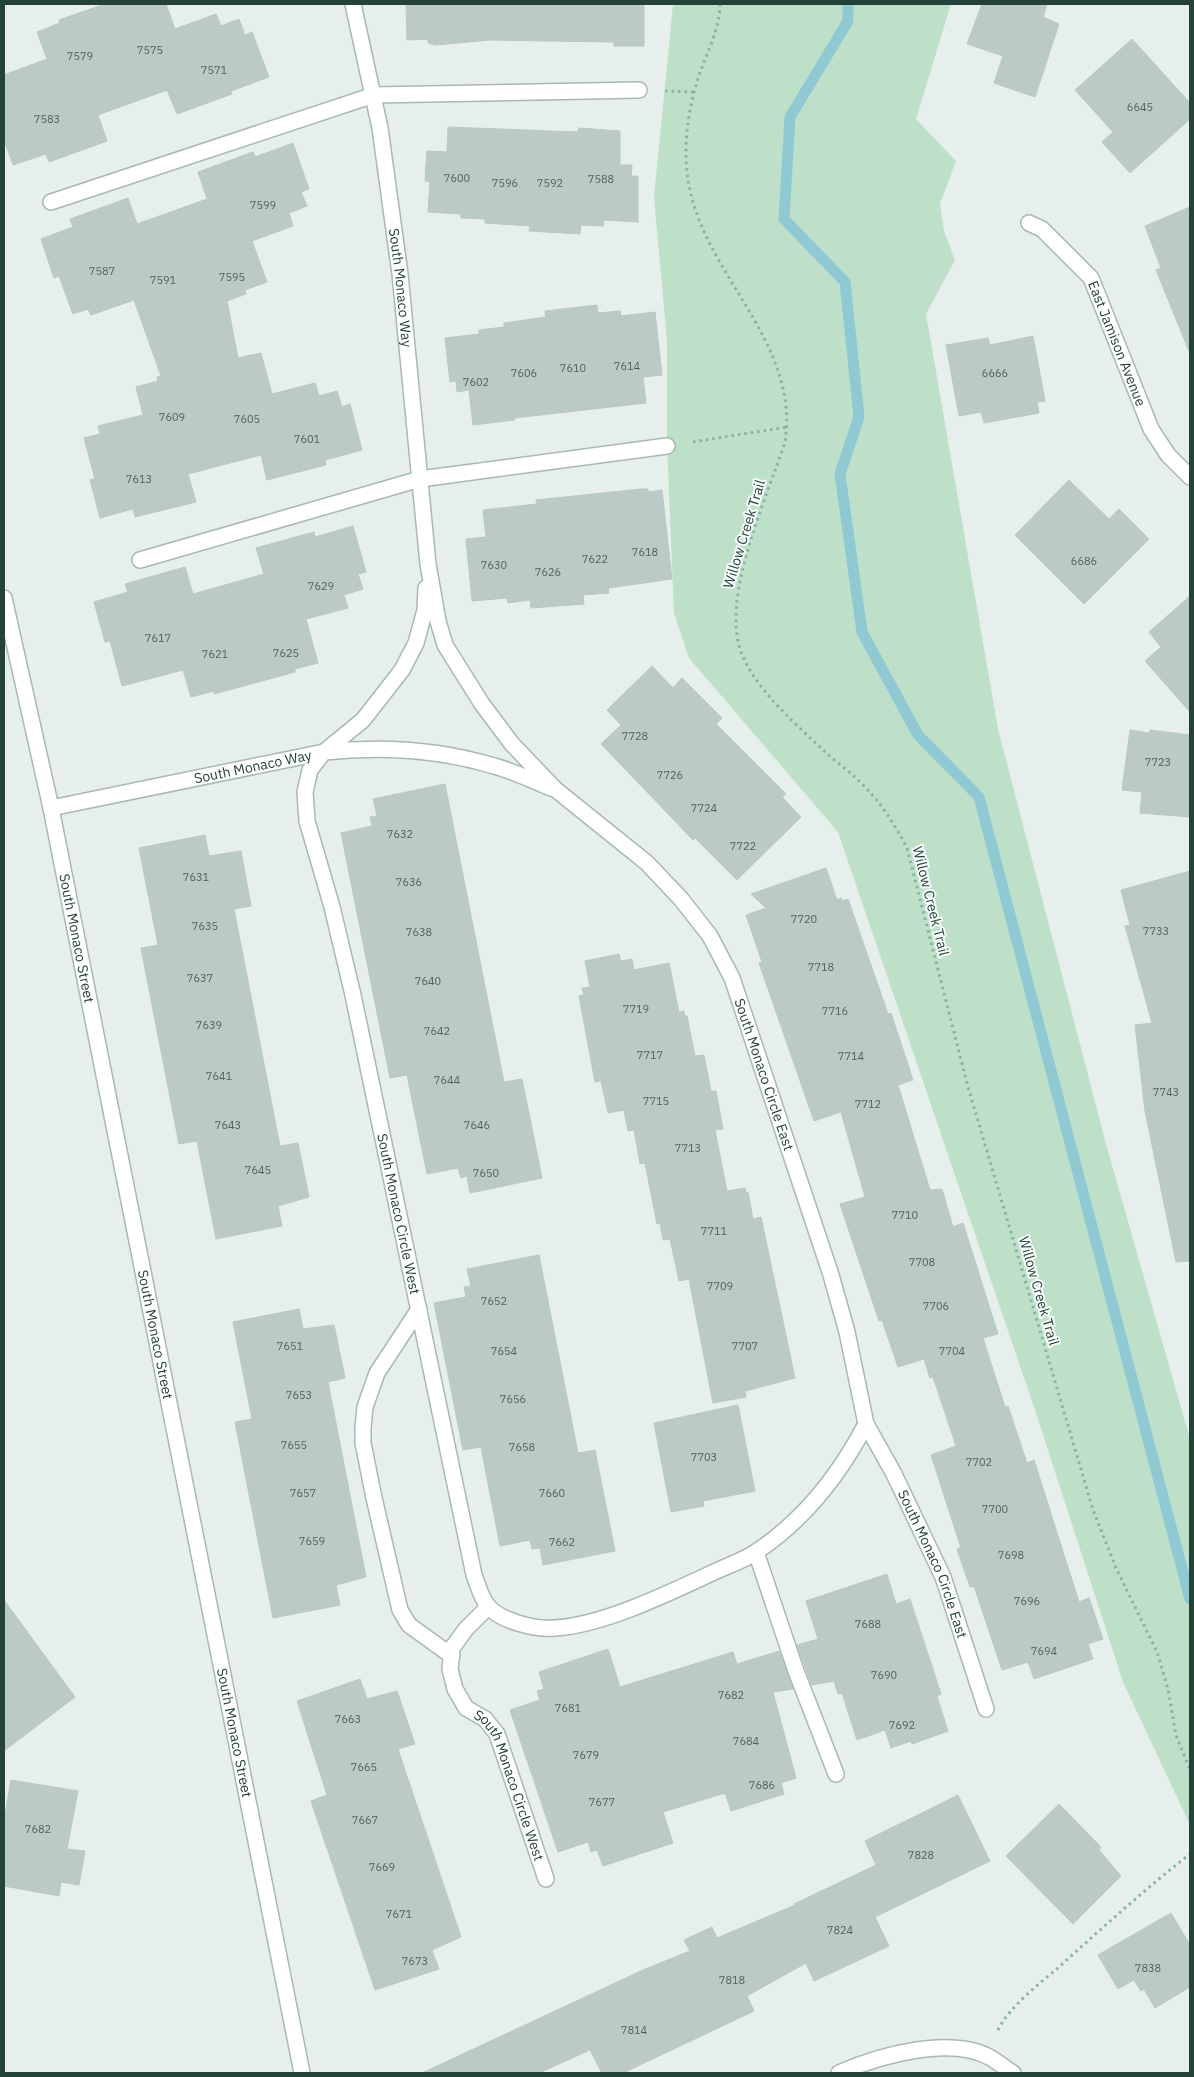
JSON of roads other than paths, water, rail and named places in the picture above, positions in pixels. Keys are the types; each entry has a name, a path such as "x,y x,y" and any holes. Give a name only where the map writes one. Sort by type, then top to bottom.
{"street":[{"name":"South Monaco Way","path":"353,4 374,95 400,274 428,564 438,621 445,645 482,704 512,744 555,789"},
{"path":"51,202 374,95 639,90"},
{"name":"East Jamison Avenue","path":"1029,223 1042,228 1091,278 1151,429 1168,455 1190,478"},
{"path":"140,560 420,479 667,446"},
{"name":"South Monaco Way","path":"52,808 324,752 363,720 402,670 416,643 425,610 428,564"},
{"name":"South Monaco Street","path":"4,598 52,808 302,2073"},
{"path":"324,752 358,748 402,749 452,756 495,766 555,789"},
{"name":"South Monaco Circle West","path":"324,752 310,770 305,792 307,821 332,907 353,995 474,1575 488,1607 466,1629 452,1648 450,1669 455,1689 466,1708 485,1720 497,1734 546,1879"},
{"name":"South Monaco Circle East","path":"555,789 647,863 710,936 732,978 832,1275 847,1332 866,1424 894,1474 943,1577 986,1709"},
{"path":"419,1309 377,1373 364,1408 363,1443 400,1610 409,1624 452,1656"},
{"path":"488,1607 512,1622 531,1626 554,1628 580,1624 661,1596 756,1552 795,1520 825,1489 848,1458 866,1424"},
{"path":"756,1552 796,1671 836,1774"},
{"path":"839,2073 896,2054 930,2047 961,2050 989,2057 1012,2073"}],"waterway":[{"path":"848,4 848,21 790,117 784,219 845,282 859,417 840,474 862,632 918,735 979,797 1190,1599"}]}
